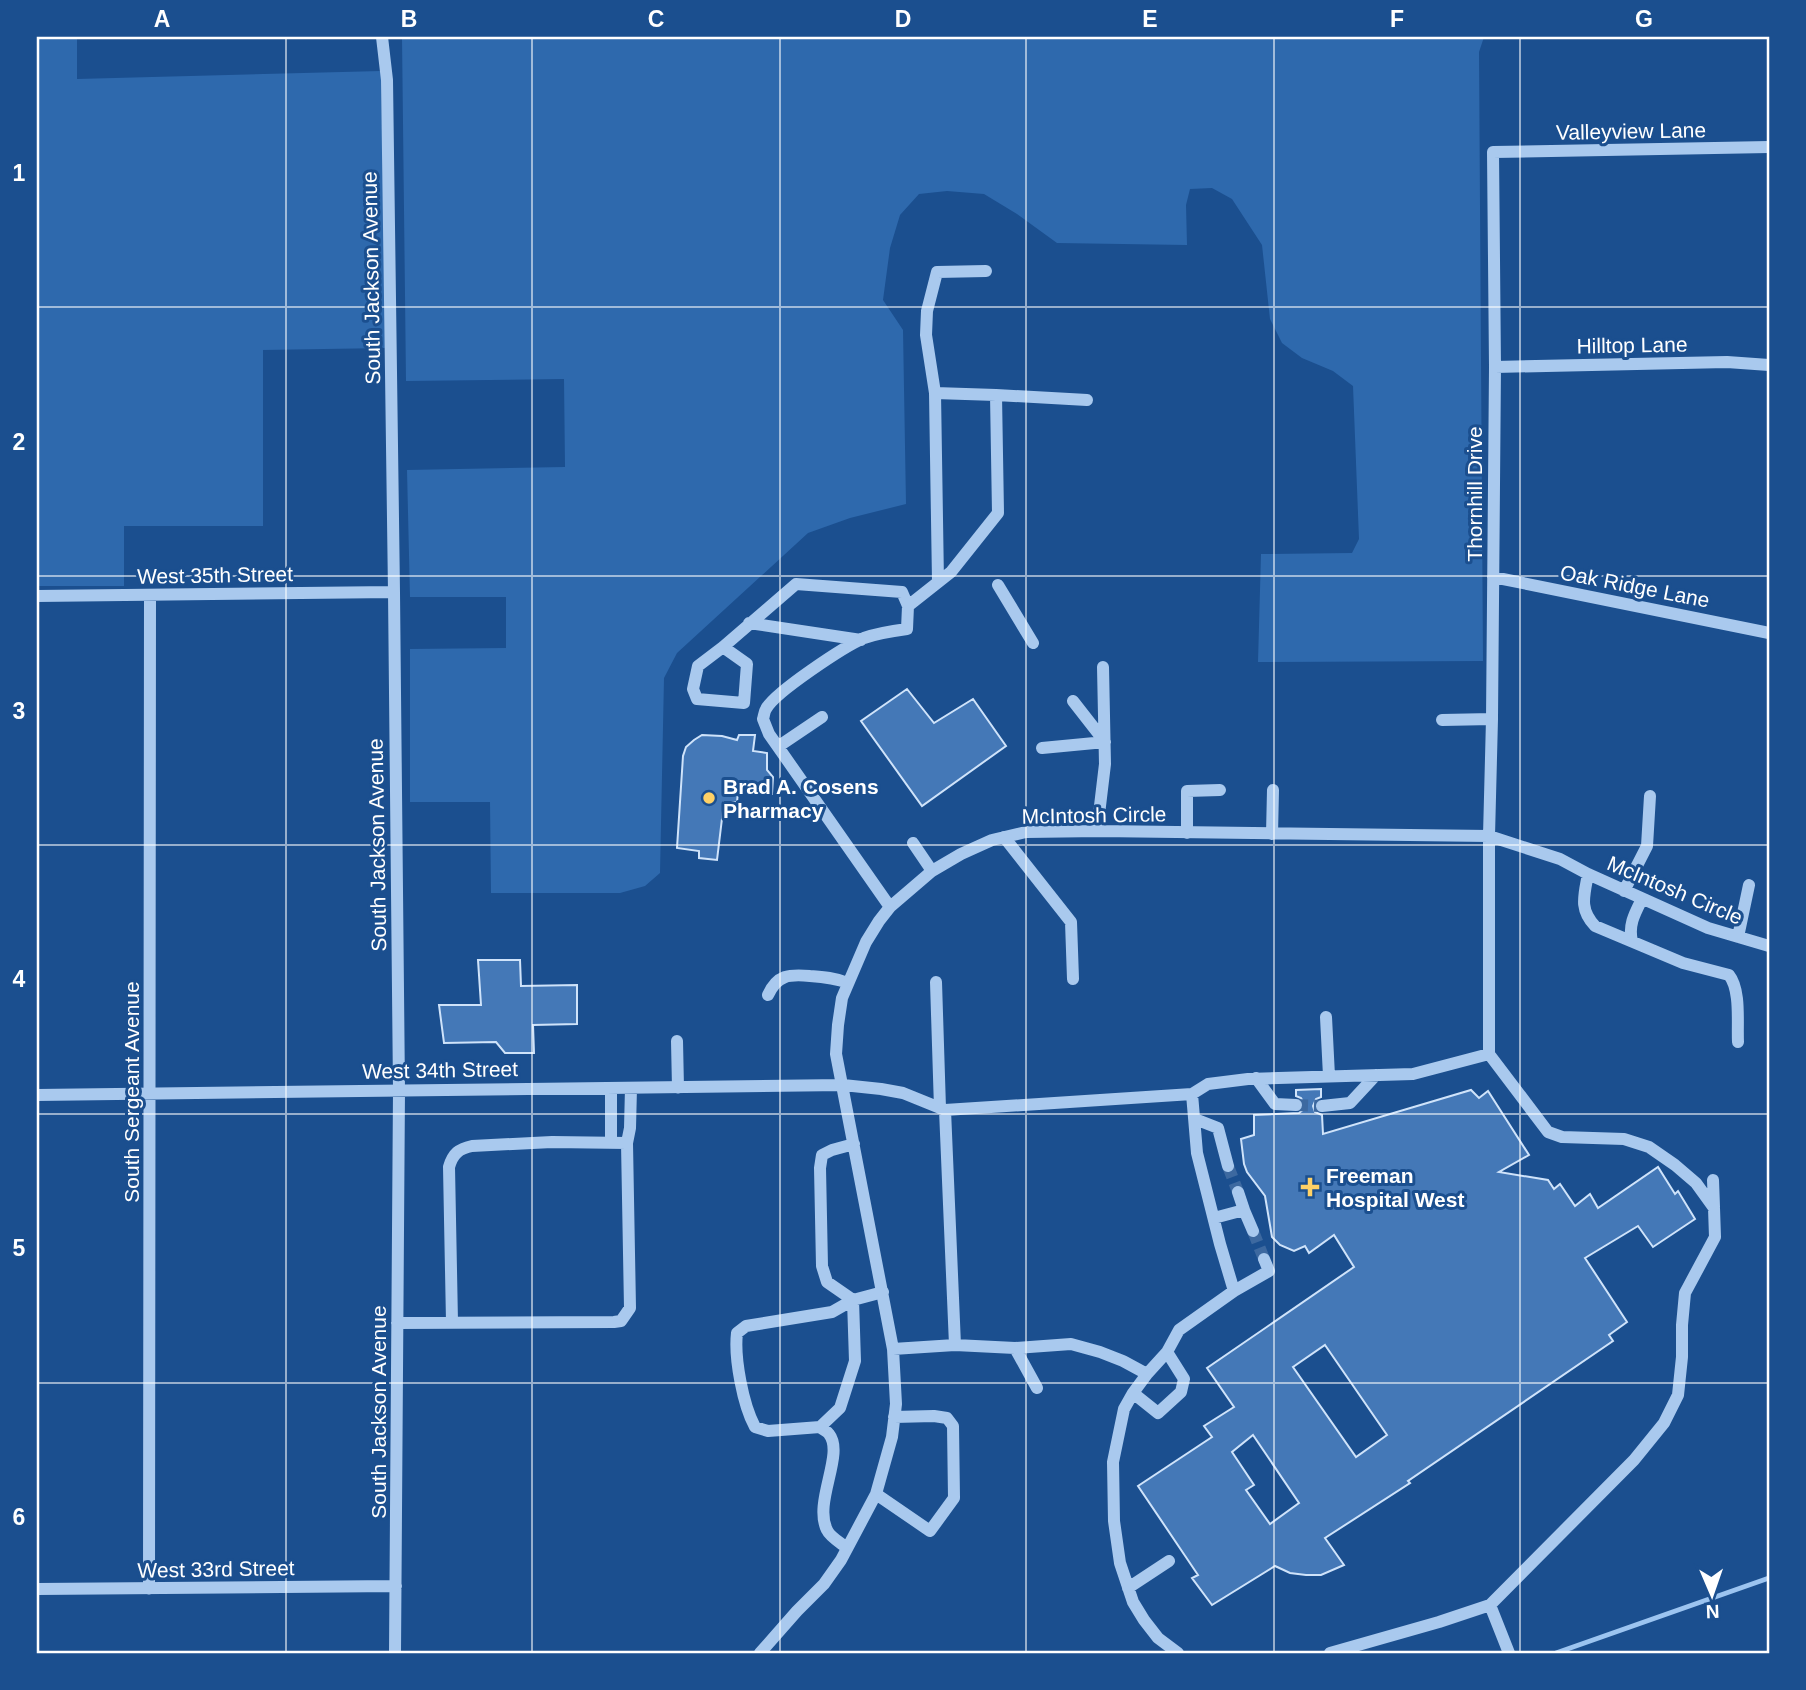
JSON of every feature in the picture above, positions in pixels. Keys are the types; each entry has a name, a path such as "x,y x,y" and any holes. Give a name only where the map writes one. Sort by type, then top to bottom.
{"street":[{"name":"South Jackson Avenue","path":"382,37 387,80 399,1090 395,1653"},
{"name":"Valleyview Lane","path":"1493,152 1769,147"},
{"name":"Thornhill Drive","path":"1489,1054 1493,152"},
{"path":"938,582 934,393 926,335 927,311 937,272 986,271"},
{"name":"Hilltop Lane","path":"1494,367 1727,362 1769,365"},
{"path":"934,393 1087,400"},
{"path":"908,606 951,572 999,513 996,395"},
{"name":"Oak Ridge Lane","path":"1493,577 1769,633"},
{"path":"723,647 747,664 744,703 696,698 693,689 698,666 796,584 902,592 908,606 907,629 883,632 861,639 784,690 766,708 763,719 769,734 891,907"},
{"path":"998,584 1033,643"},
{"name":"West 35th Street","path":"37,596 394,592"},
{"name":"South Sergeant Avenue","path":"149,1589 150,595"},
{"path":"749,623 861,639"},
{"path":"1097,831 1103,792 1105,742 1103,667"},
{"path":"1073,701 1105,742"},
{"path":"779,746 822,717"},
{"path":"1442,720 1492,719"},
{"path":"1042,748 1105,742"},
{"path":"1187,833 1187,791 1220,790"},
{"path":"1272,834 1273,790"},
{"path":"1624,891 1647,846 1650,796"},
{"name":"McIntosh Circle","path":"760,1653 824,1584 841,1560 876,1494 892,1437 896,1394 893,1349 836,1044 842,998 866,942 891,907 932,870 961,853 992,840 1026,832 1489,836 1560,859 1708,928 1769,946"},
{"path":"1004,837 1071,922 1073,979"},
{"path":"912,843 932,870"},
{"path":"1588,874 1584,909 1595,926 1684,963 1730,975 1736,994 1738,1042"},
{"path":"1738,937 1749,885"},
{"path":"1632,940 1629,930 1642,899"},
{"path":"768,995 772,985 794,974 830,976 848,983"},
{"path":"936,982 954,1345"},
{"path":"1326,1017 1329,1076"},
{"path":"677,1041 678,1088"},
{"path":"943,1109 1192,1094 1208,1084 1256,1078 1413,1074 1489,1054 1548,1132 1562,1137 1624,1139 1648,1147 1696,1183 1714,1208"},
{"path":"1322,1106 1350,1102 1376,1075"},
{"path":"1256,1078 1275,1104 1296,1105"},
{"name":"West 34th Street","path":"37,1095 843,1085 903,1093 943,1109"},
{"path":"611,1088 611,1143"},
{"path":"397,1323 614,1322 625,1317 629,1308 627,1143 631,1088"},
{"path":"1192,1094 1197,1153 1234,1291"},
{"path":"1195,1119 1218,1128 1228,1166"},
{"path":"452,1322 449,1167 455,1153 461,1148 472,1146 552,1142 627,1143"},
{"path":"853,1300 827,1282 822,1266 820,1168 822,1155 854,1144"},
{"path":"1330,1653 1490,1605 1634,1460 1664,1423 1678,1395 1685,1293 1715,1237 1713,1180"},
{"path":"1238,1192 1253,1231"},
{"path":"1214,1218 1244,1210"},
{"path":"1178,1653 1158,1637 1144,1620 1133,1602 1120,1563 1114,1521 1113,1462 1124,1409 1147,1374 1167,1352 1179,1330 1234,1291 1269,1271 1264,1259"},
{"path":"853,1300 855,1361 840,1408 820,1427 768,1432 755,1427 748,1414 736,1348 737,1333 746,1326 832,1312 853,1300 883,1292"},
{"path":"893,1349 954,1345 1015,1348 1071,1344 1123,1361 1147,1374"},
{"path":"1015,1348 1037,1388"},
{"path":"1133,1393 1158,1413 1181,1392 1184,1379 1167,1352"},
{"path":"876,1494 930,1531 954,1498 953,1426 947,1418 934,1416 894,1417"},
{"path":"820,1427 830,1435 834,1448 825,1489 823,1517 828,1533 847,1548"},
{"path":"1128,1588 1169,1561"},
{"name":"West 33rd Street","path":"37,1589 396,1586"},
{"path":"1490,1605 1509,1653"}],"shaded area":[{"path":"37,37 77,37 77,79 381,71 386,348 263,350 263,526 124,526 124,586 37,586"},
{"path":"402,37 1484,37 1479,52 1483,661 1258,662 1261,554 1352,553 1359,539 1353,386 1333,371 1302,358 1282,343 1270,319 1262,245 1232,199 1212,188 1190,189 1186,205 1187,245 1057,243 984,194 947,191 919,194 900,215 890,248 883,300 903,330 906,504 850,518 808,533 677,653 664,678 660,873 645,886 620,893 491,893 490,802 410,802 410,649 506,648 506,597 410,597 407,470 565,467 564,379 406,381"}],"building":[{"path":"907,689 934,723 973,699 1006,746 922,806 861,721"},
{"name":"Brad A. Cosens Pharmacy","path":"702,735 737,740 739,735 755,735 753,751 767,753 767,770 773,777 772,794 738,792 737,802 724,802 717,860 699,858 699,851 677,848 683,756 686,747"},
{"path":"478,960 520,960 521,986 577,985 577,1024 533,1025 534,1053 505,1053 496,1042 444,1043 439,1005 481,1005"},
{"path":"1321,1089 1321,1097 1316,1099 1313,1106 1315,1112 1322,1115 1323,1134 1471,1090 1479,1098 1488,1091 1529,1155 1499,1172 1548,1180 1554,1189 1560,1184 1575,1206 1590,1194 1598,1208 1658,1167 1675,1194 1678,1191 1695,1219 1653,1247 1638,1226 1585,1258 1627,1322 1609,1335 1613,1341 1408,1481 1410,1483 1325,1538 1344,1565 1321,1575 1290,1573 1275,1566 1212,1605 1192,1578 1198,1575 1138,1486 1212,1437 1204,1426 1234,1407 1207,1368 1354,1267 1334,1235 1309,1253 1305,1246 1294,1251 1280,1245 1272,1237 1265,1196 1244,1164 1241,1139 1254,1135 1254,1115 1299,1113 1305,1105 1301,1098 1296,1096 1296,1090","holes":["1325,1345 1387,1435 1356,1457 1293,1367","1253,1435 1299,1503 1270,1524 1246,1490 1254,1485 1232,1452"]}],"waterway":[{"path":"1556,1653 1769,1578"}],"tunnel":[{"path":"1296,1105 1322,1106"},
{"path":"1228,1166 1238,1192"},
{"path":"1253,1231 1264,1259"}],"place":[{"name":"Brad A. Cosens Pharmacy","path":"709,798"},
{"name":"Freeman Hospital West","path":"1310,1187"}]}
